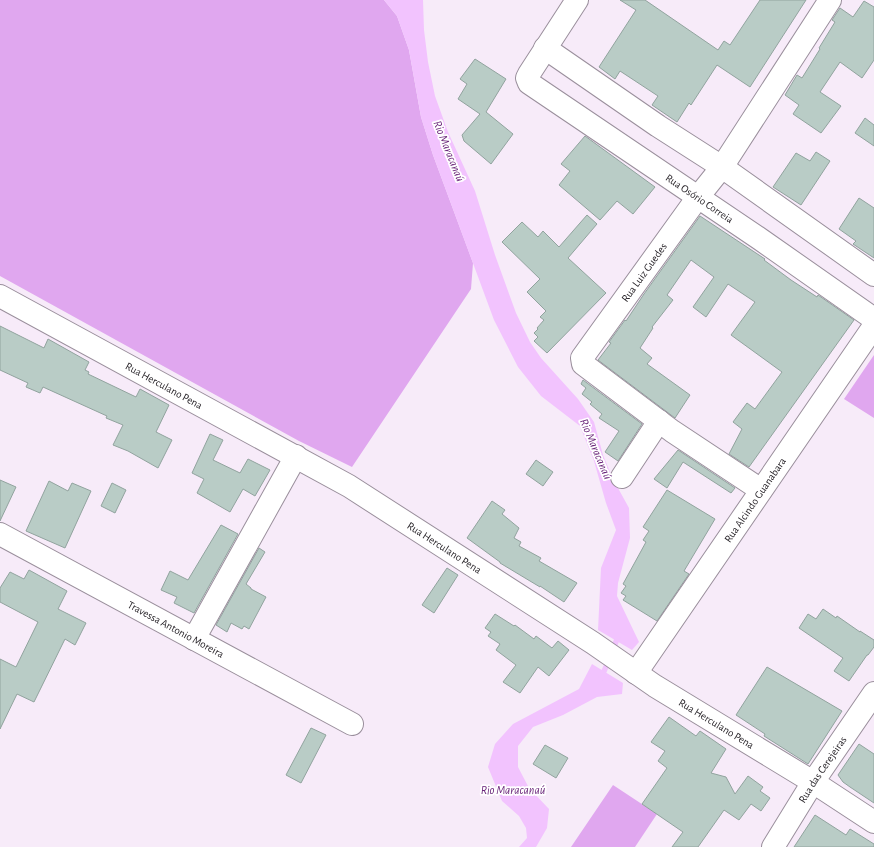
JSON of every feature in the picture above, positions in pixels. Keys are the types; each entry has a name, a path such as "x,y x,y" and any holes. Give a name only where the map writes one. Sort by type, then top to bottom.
{"street":[{"path":"577,0 546,48 658,126 722,167 874,274"},
{"name":"Rua Luiz Guedes","path":"761,490 659,421 583,364 582,358 698,197 722,167 830,0"},
{"name":"Rua Osório Correia","path":"546,48 527,78 529,83 698,197 874,319"},
{"name":"Rua Herculano Pena","path":"0,296 349,486 593,643 655,686 813,782 874,822"},
{"name":"Rua Alcindo Guanabara","path":"632,670 761,490 874,326"},
{"path":"622,477 659,421"},
{"path":"194,639 296,456"},
{"name":"Travessa Antonio Moreira","path":"0,534 352,724"},
{"name":"Rua das Cerejeiras","path":"773,847 813,782 874,693"}],"shaded area":[{"path":"0,0 384,0 397,16 409,50 421,117 433,155 473,263 471,289 352,467 299,441 0,276"},
{"path":"874,355 874,418 844,399"},
{"path":"613,785 657,814 635,847 571,847"}],"water":[{"path":"384,0 423,0 424,30 428,62 435,96 448,132 475,191 495,255 516,313 530,342 541,358 578,399 594,422 603,455 613,479 629,508 630,538 618,583 617,596 639,642 632,650 598,630 601,568 616,530 606,503 594,461 580,426 541,396 518,367 494,320 433,155 421,117 409,50 397,16"},
{"name":"Rio Maracanaú","path":"592,664 623,683 622,694 597,697 563,715 533,727 518,746 518,767 529,788 549,809 547,828 536,847 519,847 527,838 526,828 519,816 502,801 488,767 495,744 513,724 579,689"}],"building":[{"path":"620,0 645,0 718,50 724,41 730,45 760,0 806,0 750,87 717,65 691,105 689,103 677,122 652,105 658,96 620,71 615,79 599,67 636,10"},
{"path":"864,1 874,7 874,60 862,78 840,62 820,92 841,106 821,133 793,114 799,105 785,95 797,75 802,78 835,22 832,20 840,8 853,17"},
{"path":"475,59 506,79 486,112 513,134 491,164 464,141 462,135 480,114 458,99 467,84 460,79"},
{"path":"865,118 874,125 874,146 855,133"},
{"path":"585,136 655,187 633,214 617,201 600,220 559,185 570,171 561,164"},
{"path":"816,152 830,161 801,205 773,187 796,153 810,161"},
{"path":"859,198 874,208 874,258 853,244 856,241 839,229"},
{"path":"587,215 597,224 568,258 606,293 547,353 534,341 538,337 534,333 544,320 540,317 546,311 527,292 540,279 502,242 522,222 538,237 543,231 559,247"},
{"path":"700,216 765,259 764,260 791,280 817,297 818,295 854,320 749,467 729,454 742,429 733,422 747,403 755,409 782,372 731,335 755,302 728,284 706,317 693,307 714,277 691,260 667,295 673,300 652,327 653,328 640,348 652,358 647,364 690,395 675,418 598,360 611,343 609,342 625,320 626,321"},
{"path":"0,326 44,348 48,339 89,362 85,370 89,372 88,374 136,397 140,389 169,405 156,432 172,440 158,468 128,451 113,445 123,425 106,418 107,416 43,387 40,393 26,387 28,383 0,370"},
{"path":"583,380 642,424 618,461 605,452 619,431 599,418 602,414 590,404 592,402 582,394 586,388 581,384"},
{"path":"210,434 223,440 213,460 240,473 248,459 270,470 255,496 243,489 230,512 197,493 204,479 192,473"},
{"path":"678,450 735,488 731,493 683,462 667,488 654,479"},
{"path":"536,460 553,472 543,486 526,474"},
{"path":"0,480 16,487 0,521"},
{"path":"49,481 68,491 72,483 91,491 65,548 26,531"},
{"path":"112,483 126,490 115,513 101,506"},
{"path":"667,490 715,519 684,571 689,574 657,621 623,600 626,596 621,593 626,586 623,584 646,542 643,540 649,531 643,527"},
{"path":"492,501 505,510 502,514 519,528 514,538 521,542 519,546 541,558 539,561 577,583 564,602 500,563 467,538"},
{"path":"221,525 238,534 194,613 174,603 177,597 161,590 170,571 188,580"},
{"path":"259,548 265,552 246,584 251,589 266,597 249,629 244,626 242,629 231,623 227,632 216,625"},
{"path":"447,568 458,575 434,613 422,605"},
{"path":"29,570 67,591 58,609 86,623 75,645 65,639 34,702 17,694 0,729 0,659 16,667 38,622 0,602 0,588 10,572 24,579"},
{"path":"823,609 836,618 837,616 874,640 874,647 849,681 834,671 843,658 799,628 808,614 816,619"},
{"path":"495,614 514,626 515,625 534,639 536,636 552,648 558,641 569,650 549,676 538,667 520,693 503,682 516,665 496,650 500,644 488,636 491,632 485,628"},
{"path":"767,667 842,711 808,764 764,736 765,734 736,715"},
{"path":"669,717 696,736 700,731 726,749 711,773 726,777 735,794 748,776 763,787 760,791 770,798 761,811 751,804 739,820 724,810 698,847 672,847 683,832 642,804 667,768 658,761 665,751 651,742"},
{"path":"311,728 326,735 301,783 286,775"},
{"path":"859,744 874,754 874,803 843,782 838,775"},
{"path":"545,745 568,758 556,778 533,764"},
{"path":"815,815 846,835 850,829 874,844 874,847 794,847"}],"waterway":[{"name":"Rio Maracanaú","path":"612,652 619,634"},
{"name":"Rio Maracanaú","path":"601,678 609,660"}]}
